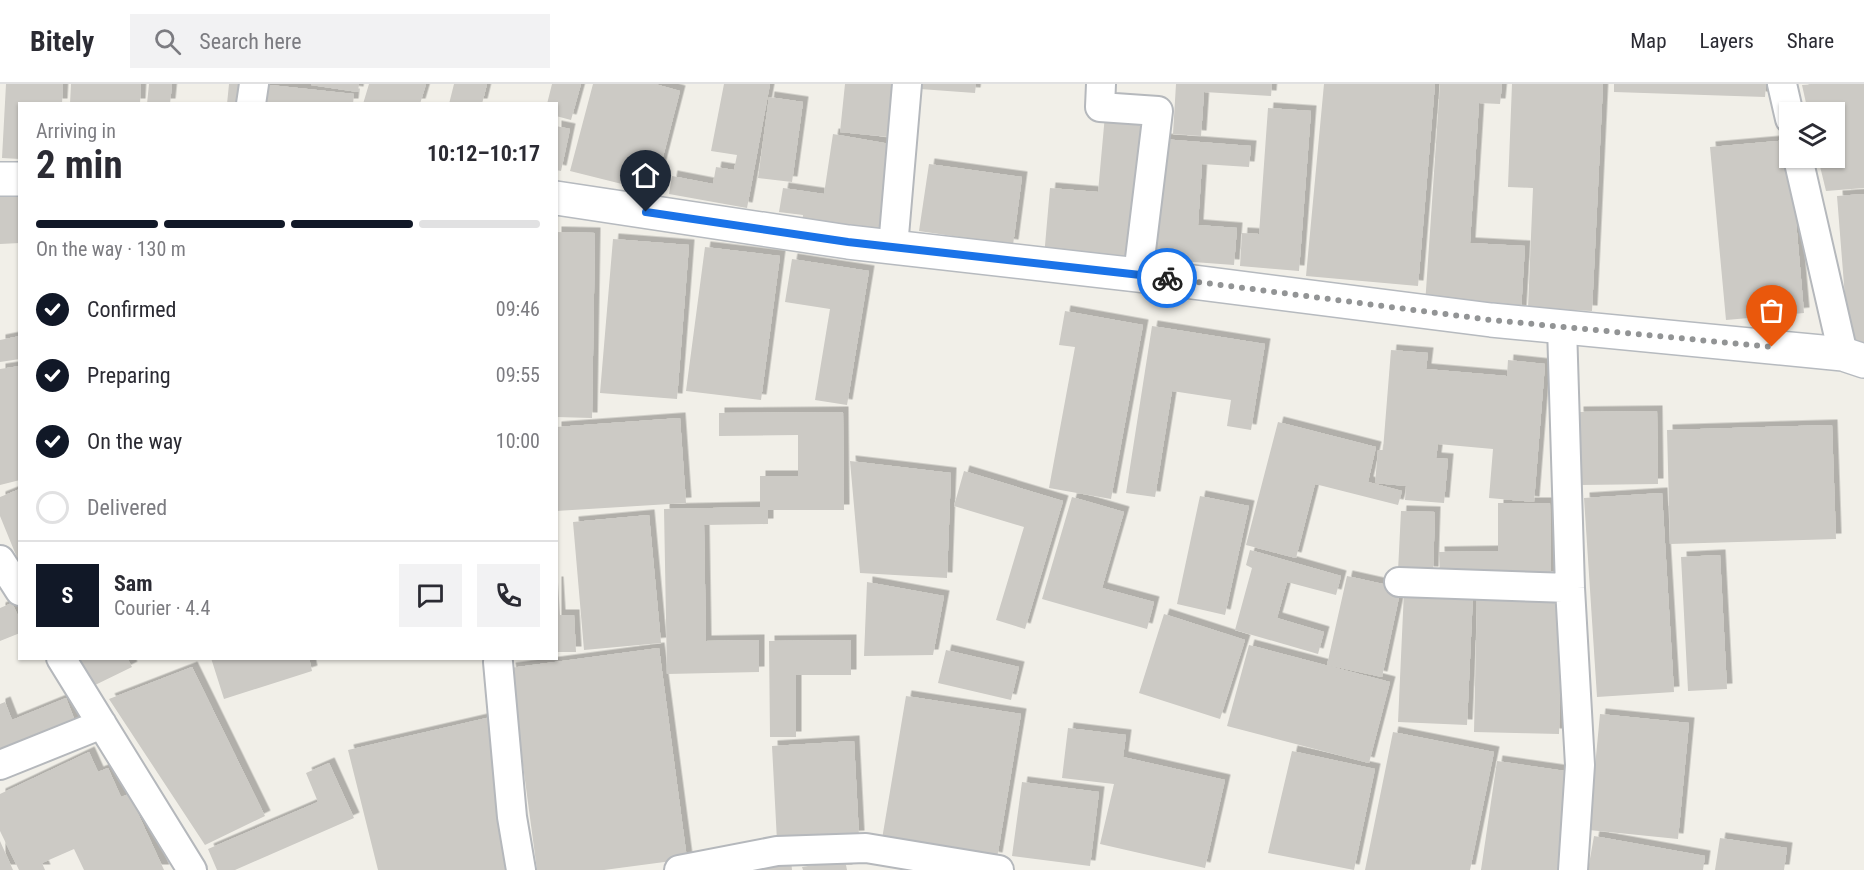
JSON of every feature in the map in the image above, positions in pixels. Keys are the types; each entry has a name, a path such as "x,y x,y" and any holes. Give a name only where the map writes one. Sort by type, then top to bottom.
{"street":[{"path":"251,102 254,84"},
{"path":"893,247 907,84"},
{"path":"1101,84 1100,107 1158,111 1138,275"},
{"path":"1782,84 1786,102"},
{"path":"558,198 848,242 1138,275 1491,320 1853,357 1801,168"},
{"path":"0,179 18,179"},
{"path":"1562,327 1570,588 1580,765 1573,870"},
{"path":"0,560 18,588"},
{"path":"1399,582 1570,588"},
{"path":"62,660 192,870"},
{"path":"498,662 512,817 521,870"},
{"path":"0,765 102,724"},
{"path":"679,870 777,851 866,849 999,870"}],"building":[{"path":"6,84 63,84 62,102 18,102 18,159 2,158"},
{"path":"71,84 141,84 140,102 70,102"},
{"path":"149,84 172,84 170,102 147,102"},
{"path":"229,84 248,84 246,102 227,102"},
{"path":"261,84 354,94 353,102 259,102"},
{"path":"312,84 359,84 358,92"},
{"path":"369,84 426,84 421,102 364,102"},
{"path":"454,84 487,84 482,102 450,102"},
{"path":"552,84 581,84 571,120 558,117 558,102 548,102"},
{"path":"593,84 655,84 680,91 654,192 570,171"},
{"path":"724,84 770,84 747,208 669,194 672,176 713,184 716,167 734,170 737,155 711,151"},
{"path":"845,84 895,84 889,137 840,132"},
{"path":"921,84 976,84 975,93 920,89"},
{"path":"1176,84 1272,84 1271,96 1204,92 1201,136 1173,134"},
{"path":"1324,84 1435,84 1418,286 1306,276"},
{"path":"1440,84 1502,84 1500,104 1479,103 1470,243 1525,246 1521,311 1425,305"},
{"path":"1512,84 1603,84 1592,311 1528,308 1533,188 1508,187"},
{"path":"1614,84 1766,84 1765,97 1614,92"},
{"path":"1864,84 1864,188 1826,191 1820,168 1845,168 1845,102 1806,102 1802,85"},
{"path":"769,97 803,102 792,182 758,178"},
{"path":"1268,108 1311,111 1299,271 1240,266 1242,233 1259,234"},
{"path":"1105,115 1145,119 1132,264 1044,257 1050,188 1098,192"},
{"path":"558,126 570,129 561,171 558,170"},
{"path":"833,134 890,144 882,191 893,193 889,219 880,218 877,237 802,224 803,215 779,212 783,188 824,194"},
{"path":"1162,139 1251,146 1249,167 1202,164 1198,225 1237,228 1234,265 1153,259"},
{"path":"1779,141 1779,168 1791,168 1804,313 1726,320 1710,147"},
{"path":"929,164 1022,177 1013,245 919,231"},
{"path":"18,194 18,243 0,244 0,195"},
{"path":"1864,194 1864,347 1849,348 1837,196"},
{"path":"558,232 595,233 592,418 558,417"},
{"path":"613,239 689,245 677,399 600,393"},
{"path":"705,247 780,256 761,400 686,391"},
{"path":"792,259 869,271 847,405 815,400 830,309 785,302"},
{"path":"1065,311 1143,325 1111,499 1049,488 1075,347 1059,345"},
{"path":"1152,326 1265,344 1251,430 1227,426 1231,400 1172,391 1155,497 1126,493"},
{"path":"18,336 18,359 0,362 0,340"},
{"path":"1391,350 1428,353 1426,369 1507,376 1508,360 1545,364 1534,502 1489,498 1493,449 1438,444 1436,458 1448,459 1444,503 1405,500 1406,486 1375,483 1378,450 1383,450"},
{"path":"18,366 18,480 0,485 0,369"},
{"path":"1657,411 1658,484 1580,485 1578,412"},
{"path":"843,412 844,510 768,510 768,524 704,525 706,641 759,640 759,672 667,674 664,509 760,507 760,476 798,476 798,435 719,436 719,413"},
{"path":"680,418 686,503 558,511 558,427"},
{"path":"1278,422 1376,447 1368,482 1402,491 1398,505 1315,484 1296,558 1246,545"},
{"path":"1832,425 1836,539 1670,544 1667,430"},
{"path":"850,461 951,473 947,578 860,573"},
{"path":"964,471 1063,501 1025,629 996,620 1024,527 954,506"},
{"path":"18,490 18,560 0,516 0,497"},
{"path":"1662,493 1674,692 1597,697 1584,498"},
{"path":"1200,496 1249,506 1225,615 1177,604"},
{"path":"1072,497 1124,512 1102,588 1154,602 1147,629 1042,599"},
{"path":"1498,503 1550,503 1551,577 1440,579 1439,552 1498,551"},
{"path":"1401,511 1435,512 1433,572 1398,571"},
{"path":"649,515 661,643 584,650 573,522"},
{"path":"1250,550 1341,576 1336,595 1287,582 1277,618 1324,632 1318,654 1235,630 1252,568 1246,565"},
{"path":"1720,555 1727,689 1688,691 1681,557"},
{"path":"1347,576 1401,588 1382,677 1327,665"},
{"path":"558,582 560,615 574,615 576,652 558,652"},
{"path":"867,582 944,596 933,655 864,656"},
{"path":"1404,591 1473,594 1467,725 1398,722"},
{"path":"1477,593 1562,595 1559,734 1474,732"},
{"path":"12,603 18,616 18,634 0,641 0,608"},
{"path":"1164,614 1245,640 1220,719 1139,693"},
{"path":"851,640 851,675 796,675 796,737 770,737 769,641"},
{"path":"1249,645 1390,682 1369,763 1227,726"},
{"path":"659,648 687,859 604,870 537,870 510,668"},
{"path":"946,650 1019,667 1011,700 938,683"},
{"path":"77,660 128,660 132,667 91,687"},
{"path":"212,660 309,660 312,671 224,699"},
{"path":"192,667 265,816 205,845 109,699"},
{"path":"906,696 1021,714 997,858 882,839"},
{"path":"66,698 77,726 0,758 0,704 5,702 12,720"},
{"path":"1600,714 1689,723 1678,839 1589,830"},
{"path":"491,717 512,870 378,870 348,750"},
{"path":"1068,728 1126,735 1123,757 1225,780 1205,868 1100,844 1114,784 1062,778"},
{"path":"1393,732 1494,752 1470,870 1365,870"},
{"path":"854,741 859,836 777,841 772,746"},
{"path":"1292,751 1375,769 1354,870 1268,853"},
{"path":"89,752 98,772 108,768 121,797 129,794 164,870 84,870 74,849 42,863 45,870 19,870 0,831 0,794"},
{"path":"1497,761 1572,772 1558,870 1481,870"},
{"path":"329,763 354,818 235,870 217,870 208,849 318,802 306,773"},
{"path":"1022,782 1099,792 1090,866 1012,856"},
{"path":"1594,836 1705,856 1703,870 1588,870"},
{"path":"1720,838 1787,848 1784,870 1715,870"},
{"path":"0,841 13,870 0,870"},
{"path":"845,860 847,870 803,870 802,867"},
{"path":"791,861 792,870 747,870"}],"way so far":[{"path":"1167,278 1491,320 1772,347"}],"route":[{"path":"646,212 848,242 1167,278"}]}
